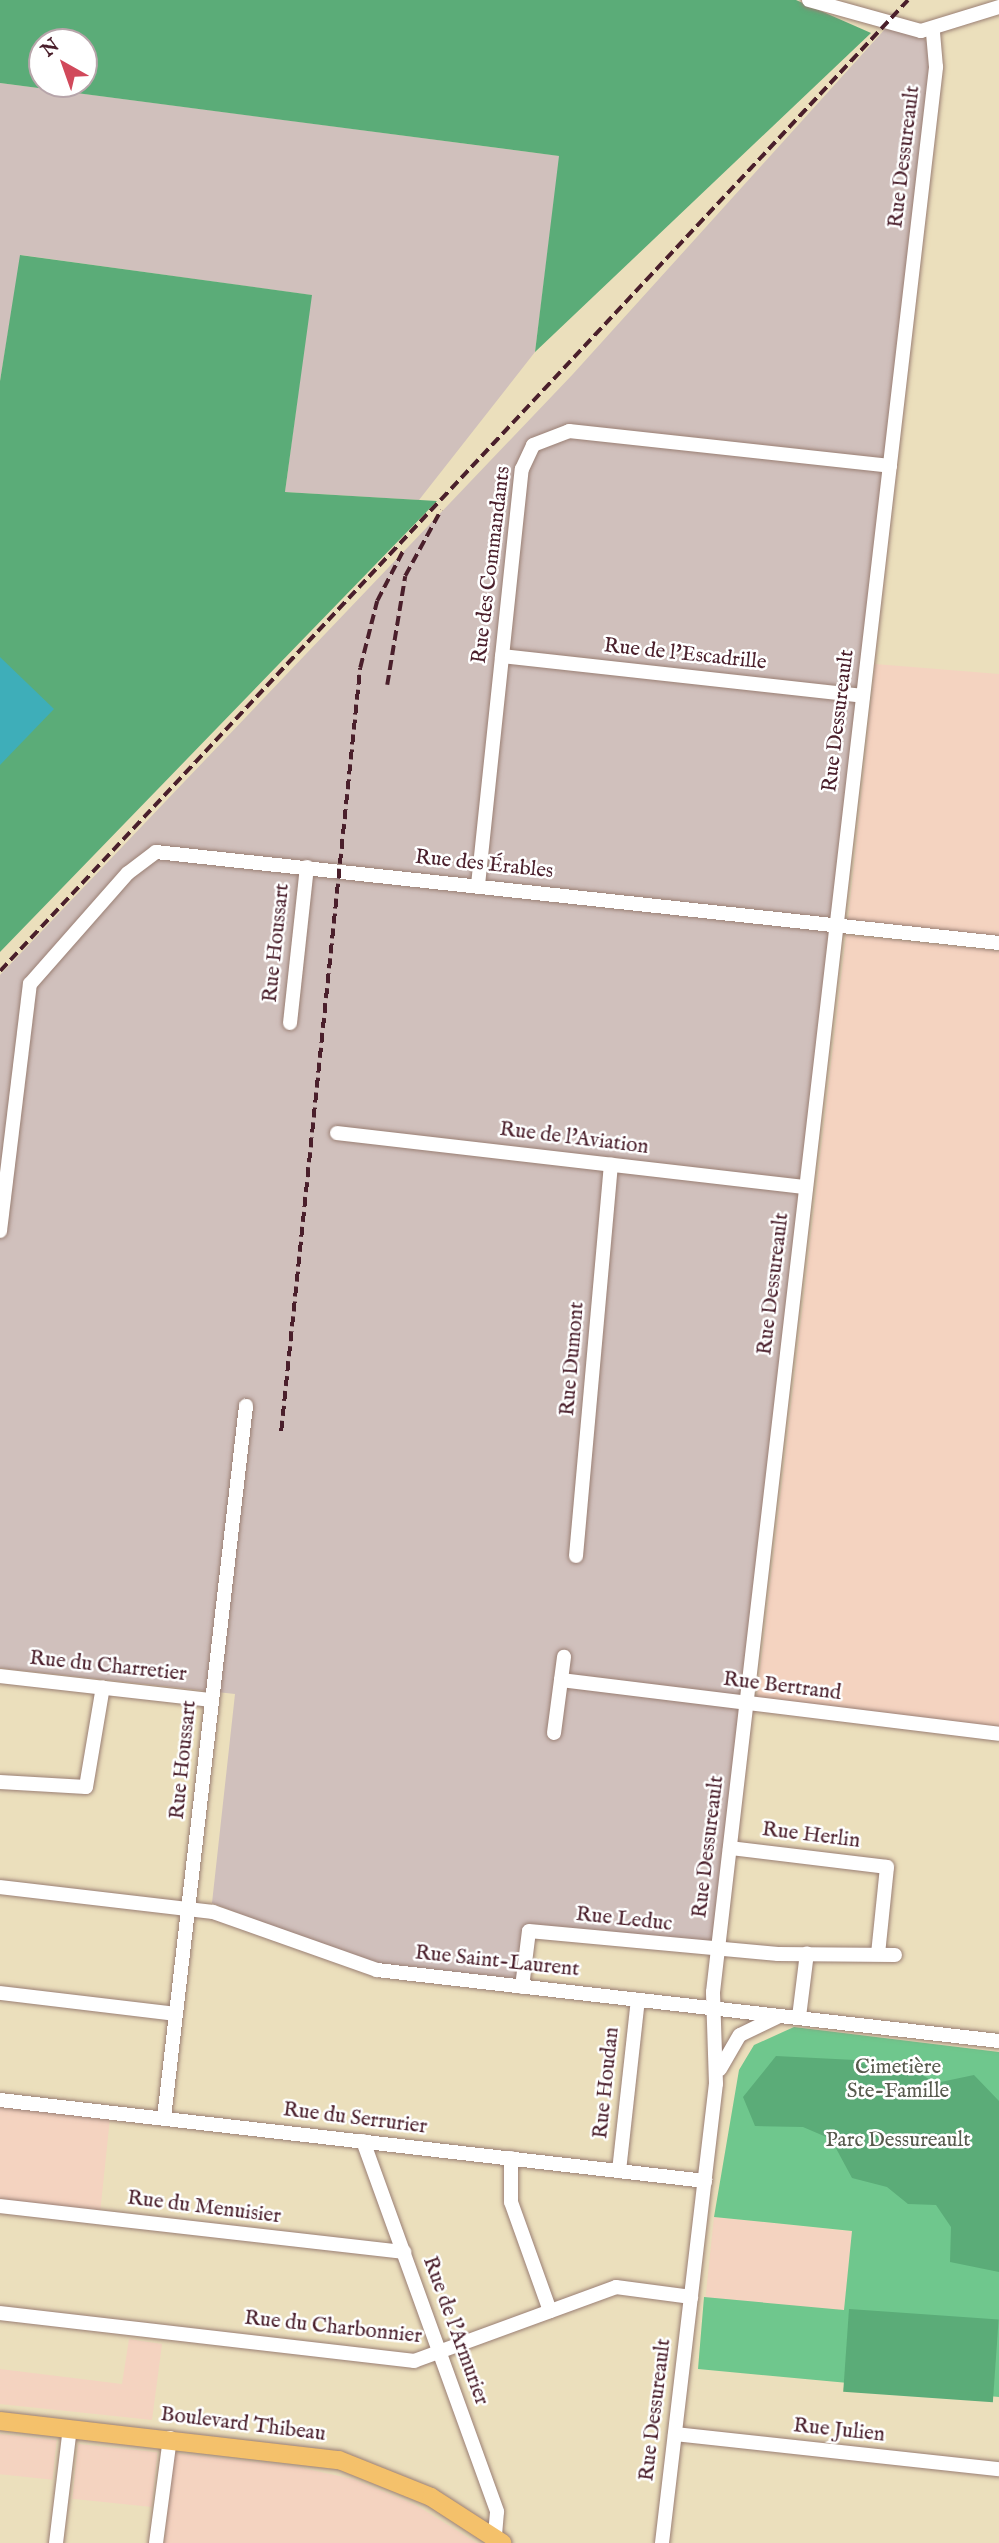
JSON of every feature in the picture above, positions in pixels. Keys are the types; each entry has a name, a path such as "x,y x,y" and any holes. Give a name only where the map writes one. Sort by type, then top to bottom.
{"main road":[{"name":"Boulevard Thibeau","path":"0,2421 170,2438 352,2464 431,2497 498,2540"}],"street":[{"path":"809,0 900,28 933,30 999,7"},
{"name":"Rue Dessureault","path":"662,2543 717,2077 712,2007 718,1949 936,67 933,30"},
{"name":"Rue des Commandants","path":"478,885 522,470 529,450 544,436 569,431 890,466"},
{"name":"Rue de l'Escadrille","path":"502,656 863,696"},
{"name":"Rue des Érables","path":"0,1231 28,993 43,965 156,852 999,943"},
{"name":"Rue Houssart","path":"290,1023 307,867"},
{"name":"Rue de l'Aviation","path":"337,1133 806,1187"},
{"name":"Rue Dumont","path":"576,1556 611,1165"},
{"name":"Rue Houssart","path":"164,2118 246,1406"},
{"path":"554,1733 564,1657"},
{"name":"Rue du Charretier","path":"0,1676 212,1700"},
{"name":"Rue Bertrand","path":"561,1680 999,1734"},
{"path":"0,1782 86,1787 103,1687"},
{"name":"Rue Herlin","path":"730,1847 887,1867 878,1954"},
{"name":"Rue Saint-Laurent","path":"0,1887 188,1909 228,1917 361,1967 999,2040"},
{"name":"Rue Leduc","path":"522,1987 529,1931 718,1949 895,1955"},
{"path":"717,2077 740,2035 793,2016 807,1953"},
{"path":"0,1993 176,2014"},
{"name":"Rue Houdan","path":"619,2171 638,2000"},
{"name":"Rue du Serrurier","path":"0,2100 705,2180"},
{"name":"Rue de l'Armurier","path":"363,2141 497,2512 498,2540"},
{"path":"511,2158 510,2202 550,2311"},
{"name":"Rue du Menuisier","path":"0,2206 404,2252"},
{"name":"Rue du Charbonnier","path":"0,2313 414,2361 441,2354 616,2287 691,2297"},
{"path":"56,2543 70,2428"},
{"name":"Rue Julien","path":"675,2434 999,2469"},
{"path":"156,2543 170,2438"}],"shaded area":[{"path":"886,28 923,37 943,64 722,1948 526,1927 520,1980 370,1965 212,1903 235,1694 0,1668 0,975 573,374"},
{"path":"0,83 28,87 28,98 98,98 98,96 560,156 535,352 419,500 285,492 311,295 21,255 0,381"},
{"path":"875,664 999,674 999,946 847,930"},
{"path":"846,935 999,951 999,1731 756,1704"},
{"path":"0,2103 110,2115 100,2213 0,2203"},
{"path":"714,2217 852,2232 844,2312 706,2298"},
{"path":"129,2339 162,2344 152,2420 0,2404 0,2369 122,2384"},
{"path":"0,2434 57,2440 53,2480 0,2474"},
{"path":"78,2444 158,2452 152,2507 72,2499"},
{"path":"174,2453 293,2466 353,2479 416,2505 477,2543 164,2543"}],"green space":[{"path":"0,0 796,0 871,33 535,352 559,156 98,96 98,28 28,28 28,87 0,83"},
{"path":"20,255 312,295 285,492 437,501 0,952 0,381"},
{"name":"Parc Dessureault","path":"794,2027 999,2052 999,2397 698,2369 704,2297 844,2310 852,2231 714,2217 739,2070 754,2045"},
{"name":"Cimetière Ste-Famille","path":"776,2056 855,2060 882,2072 905,2065 936,2083 974,2075 999,2101 999,2272 950,2262 951,2227 936,2205 908,2204 887,2187 852,2178 831,2139 803,2127 755,2126 743,2097"},
{"path":"849,2309 999,2319 993,2402 843,2392"}],"water":[{"path":"0,657 54,709 0,765"}],"railway":[{"path":"0,971 908,0"},
{"path":"387,685 405,576 441,510"},
{"path":"281,1431 360,668 377,601 404,549"}]}
